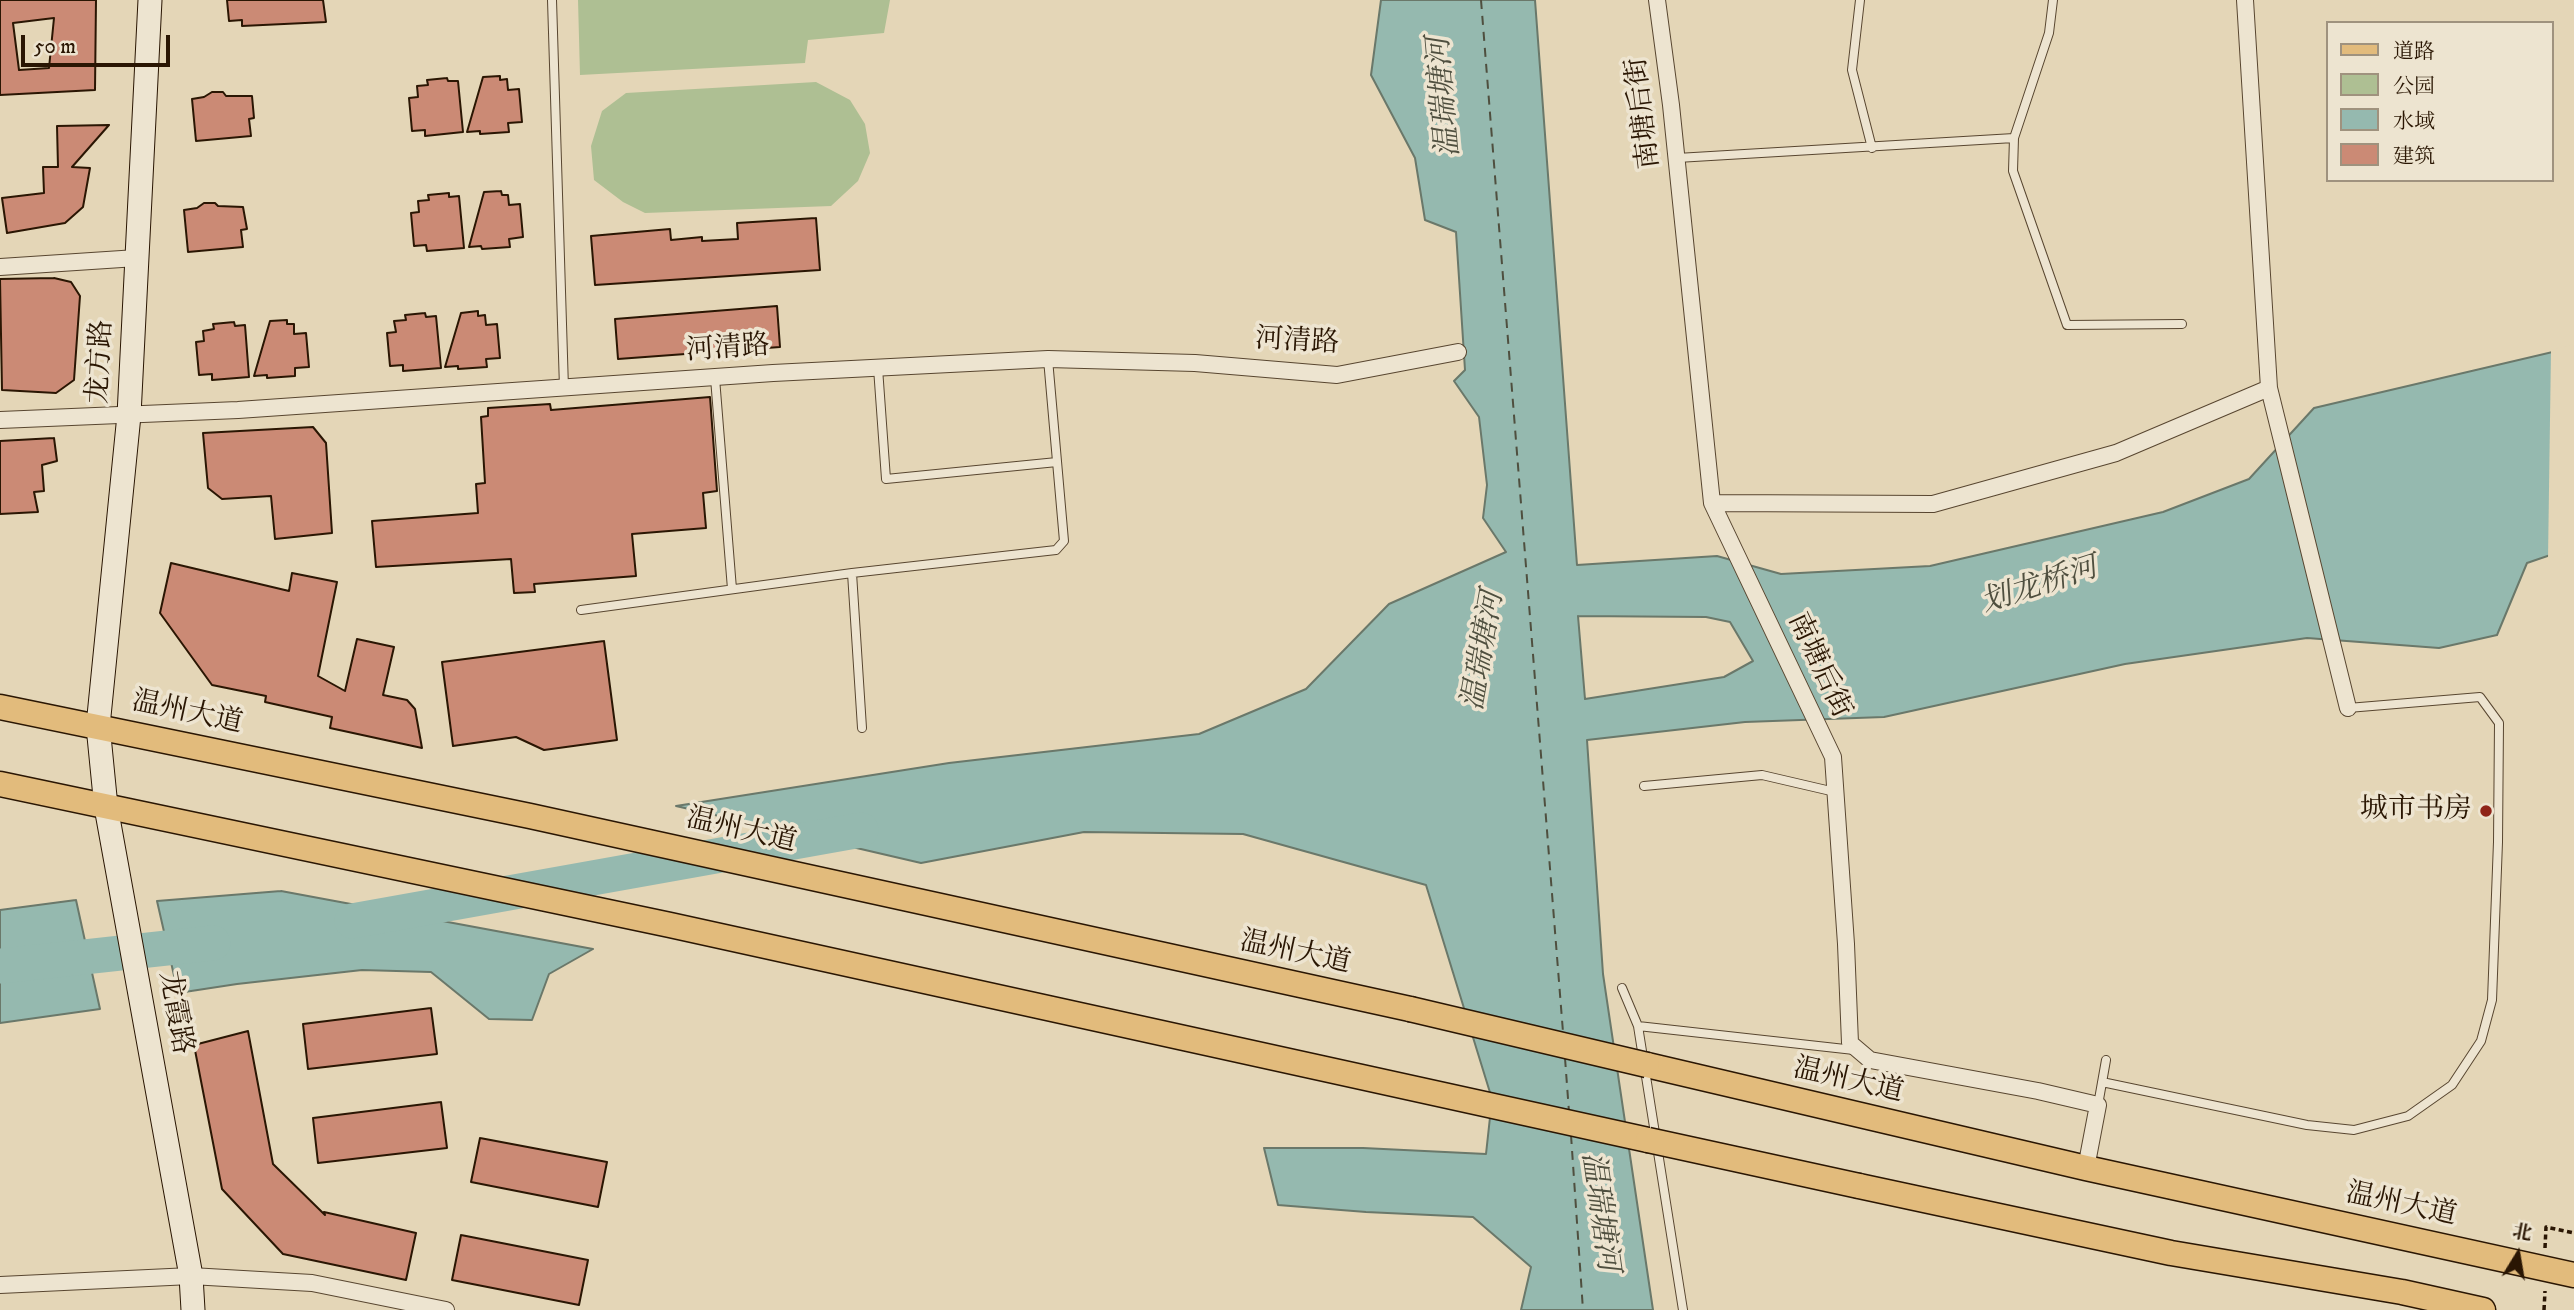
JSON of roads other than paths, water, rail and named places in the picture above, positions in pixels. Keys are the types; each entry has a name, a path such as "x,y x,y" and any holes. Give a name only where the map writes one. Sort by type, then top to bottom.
{"main road":[{"name":"龙方路","path":"98,726 129,415 150,0"},
{"name":"温州大道","path":"0,707 530,816 1410,1009 2086,1168 2574,1275"},
{"name":"龙霞路","path":"98,726 106,807 191,1276 193,1310"},
{"path":"0,784 670,925 1446,1097 2171,1253 2402,1292 2483,1310"}],"street":[{"name":"南塘后街","path":"1657,0 1677,158 1713,503 1833,757 1850,1043 1859,1051"},
{"path":"2245,0 2269,388 2348,708"},
{"path":"0,267 137,258"},
{"name":"河清路","path":"0,420 129,415 1048,359 1195,363 1337,375 1458,352"},
{"path":"1713,503 1933,504 2116,453 2269,388"},
{"path":"1859,1051 1870,1060 2038,1091 2098,1105 2086,1168"},
{"path":"0,1285 191,1276 312,1283 446,1310"}],"lane":[{"path":"552,0 564,388"},
{"path":"1860,0 1852,70 1872,148"},
{"path":"2053,0 2049,33 2014,138 2013,171 2067,325 2182,324"},
{"path":"1677,158 2014,138"},
{"path":"581,610 852,573 1056,550 1064,541 1048,359"},
{"path":"878,368 886,479 1057,462"},
{"path":"715,378 732,589"},
{"path":"852,573 862,728"},
{"path":"2102,1082 2307,1125 2354,1130 2408,1116 2452,1085 2474,1052 2481,1041 2492,1000 2499,723 2480,697 2348,708"},
{"path":"1644,786 1762,775 1835,792"},
{"path":"1622,988 1638,1026 1683,1310"},
{"path":"1638,1026 1859,1051"},
{"path":"2098,1105 2106,1059"}],"water":[{"path":"1381,0 1535,0 1577,565 1717,556 1781,574 1930,566 2163,512 2249,479 2314,408 2574,347 2574,547 2527,563 2497,635 2439,648 2307,638 2125,664 1884,717 1745,722 1587,740 1603,974 1653,1310 1521,1310 1531,1267 1473,1217 1278,1205 1264,1148 1363,1148 1486,1154 1492,1099 1426,885 1243,834 1084,832 921,863 676,806 949,763 1199,734 1306,689 1389,604 1506,552 1483,518 1487,485 1479,417 1454,381 1465,370 1456,232 1425,220 1415,158 1371,75","holes":["1578,616 1706,617 1730,622 1753,661 1724,677 1585,699"]},
{"path":"281,891 593,949 549,974 532,1020 489,1019 431,972 362,970 178,993 157,901"},
{"path":"76,900 100,1009 0,1023 0,910"}],"waterway":[{"path":"352,921 861,830"},
{"path":"0,966 213,943"}],"place":[{"name":"城市书房","path":"2486,811"}],"water label":[{"name":"温瑞塘河","path":"1446,97"},
{"name":"划龙桥河","path":"2040,587"},
{"name":"温瑞塘河","path":"1485,651"},
{"name":"温瑞塘河","path":"1598,1212"}]}
